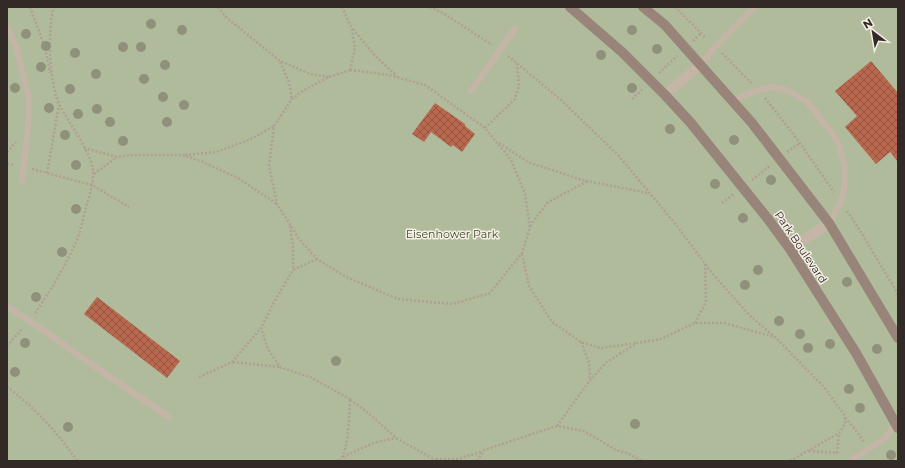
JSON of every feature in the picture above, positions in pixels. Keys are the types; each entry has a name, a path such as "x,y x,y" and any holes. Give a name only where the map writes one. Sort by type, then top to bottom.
{"street":[{"name":"Park Boulevard","path":"570,7 622,52 665,94 743,186 790,249 856,353 896,425"},
{"path":"643,7 665,25 752,123 829,223 898,338"},
{"path":"665,94 701,64"},
{"path":"790,249 829,223"}],"lane":[{"path":"701,64 715,47 754,7"},
{"path":"7,27 16,47 29,98 28,129 22,181"},
{"path":"471,91 515,29"},
{"path":"732,100 759,90 774,87 789,91 807,102 832,133 839,145 845,168 844,189 841,202 829,223"},
{"path":"7,307 30,321 81,358 168,417"},
{"path":"850,461 886,438 896,425"}],"path":[{"path":"7,346 30,321 46,297 75,244 94,174 91,161 59,105 45,48 30,7"},
{"path":"53,85 50,45 52,13 54,7"},
{"path":"218,7 227,18 280,61 310,74 329,77"},
{"path":"342,7 352,29 356,48 350,70"},
{"path":"430,7 443,13 517,63 566,105 618,156 677,226 705,264 749,315 776,338 824,387 868,449"},
{"path":"675,7 706,37"},
{"path":"352,29 375,56 398,77"},
{"path":"691,42 701,33"},
{"path":"719,50 759,90 800,143 859,229 898,294"},
{"path":"658,75 677,56"},
{"path":"280,61 289,82 292,99"},
{"path":"485,128 515,99 519,85 517,63"},
{"path":"530,227 525,194 511,160 485,128 425,85 389,75 350,70 329,77 304,90 292,99 274,126 269,166 277,204 300,239 317,259 346,277 398,299 452,304 490,293 522,254 530,227 548,202 589,181"},
{"path":"632,99 644,88"},
{"path":"47,173 59,105"},
{"path":"84,148 117,157 131,155 183,155 216,152 251,139 274,126"},
{"path":"496,142 528,162 589,181 649,193"},
{"path":"786,154 800,143"},
{"path":"183,155 203,162 238,178 277,204"},
{"path":"94,174 117,157"},
{"path":"7,164 13,165"},
{"path":"750,182 773,164"},
{"path":"30,168 92,185 129,207"},
{"path":"722,203 734,194"},
{"path":"198,377 232,362 262,328 274,302 293,270 293,246 290,224"},
{"path":"522,254 529,286 552,322 580,342 601,348 638,343 661,339 695,323 724,323 776,338"},
{"path":"293,270 317,259"},
{"path":"695,323 706,302 705,264"},
{"path":"262,328 268,349 280,368"},
{"path":"580,342 590,363 590,380"},
{"path":"557,426 590,380 607,362 638,343"},
{"path":"232,362 280,368 310,377 350,399 396,438 436,460 458,459 557,426 584,431 616,450 627,453 642,461"},
{"path":"7,387 20,397 66,443 77,461"},
{"path":"340,461 343,457 348,428 350,399"},
{"path":"790,461 839,433 845,424 845,418"},
{"path":"808,451 837,452 839,433"},
{"path":"343,457 373,443 396,438"},
{"path":"477,461 484,450"}],"green space":[{"name":"Eisenhower Park","path":"7,7 898,7 898,461 7,461"}],"building":[{"path":"871,61 898,93 898,162 890,152 876,164 845,127 857,116 835,91"},
{"path":"435,103 465,124 465,126 475,134 462,152 453,145 451,147 431,132 424,142 412,134"},
{"path":"97,297 180,361 167,378 84,314"}]}
